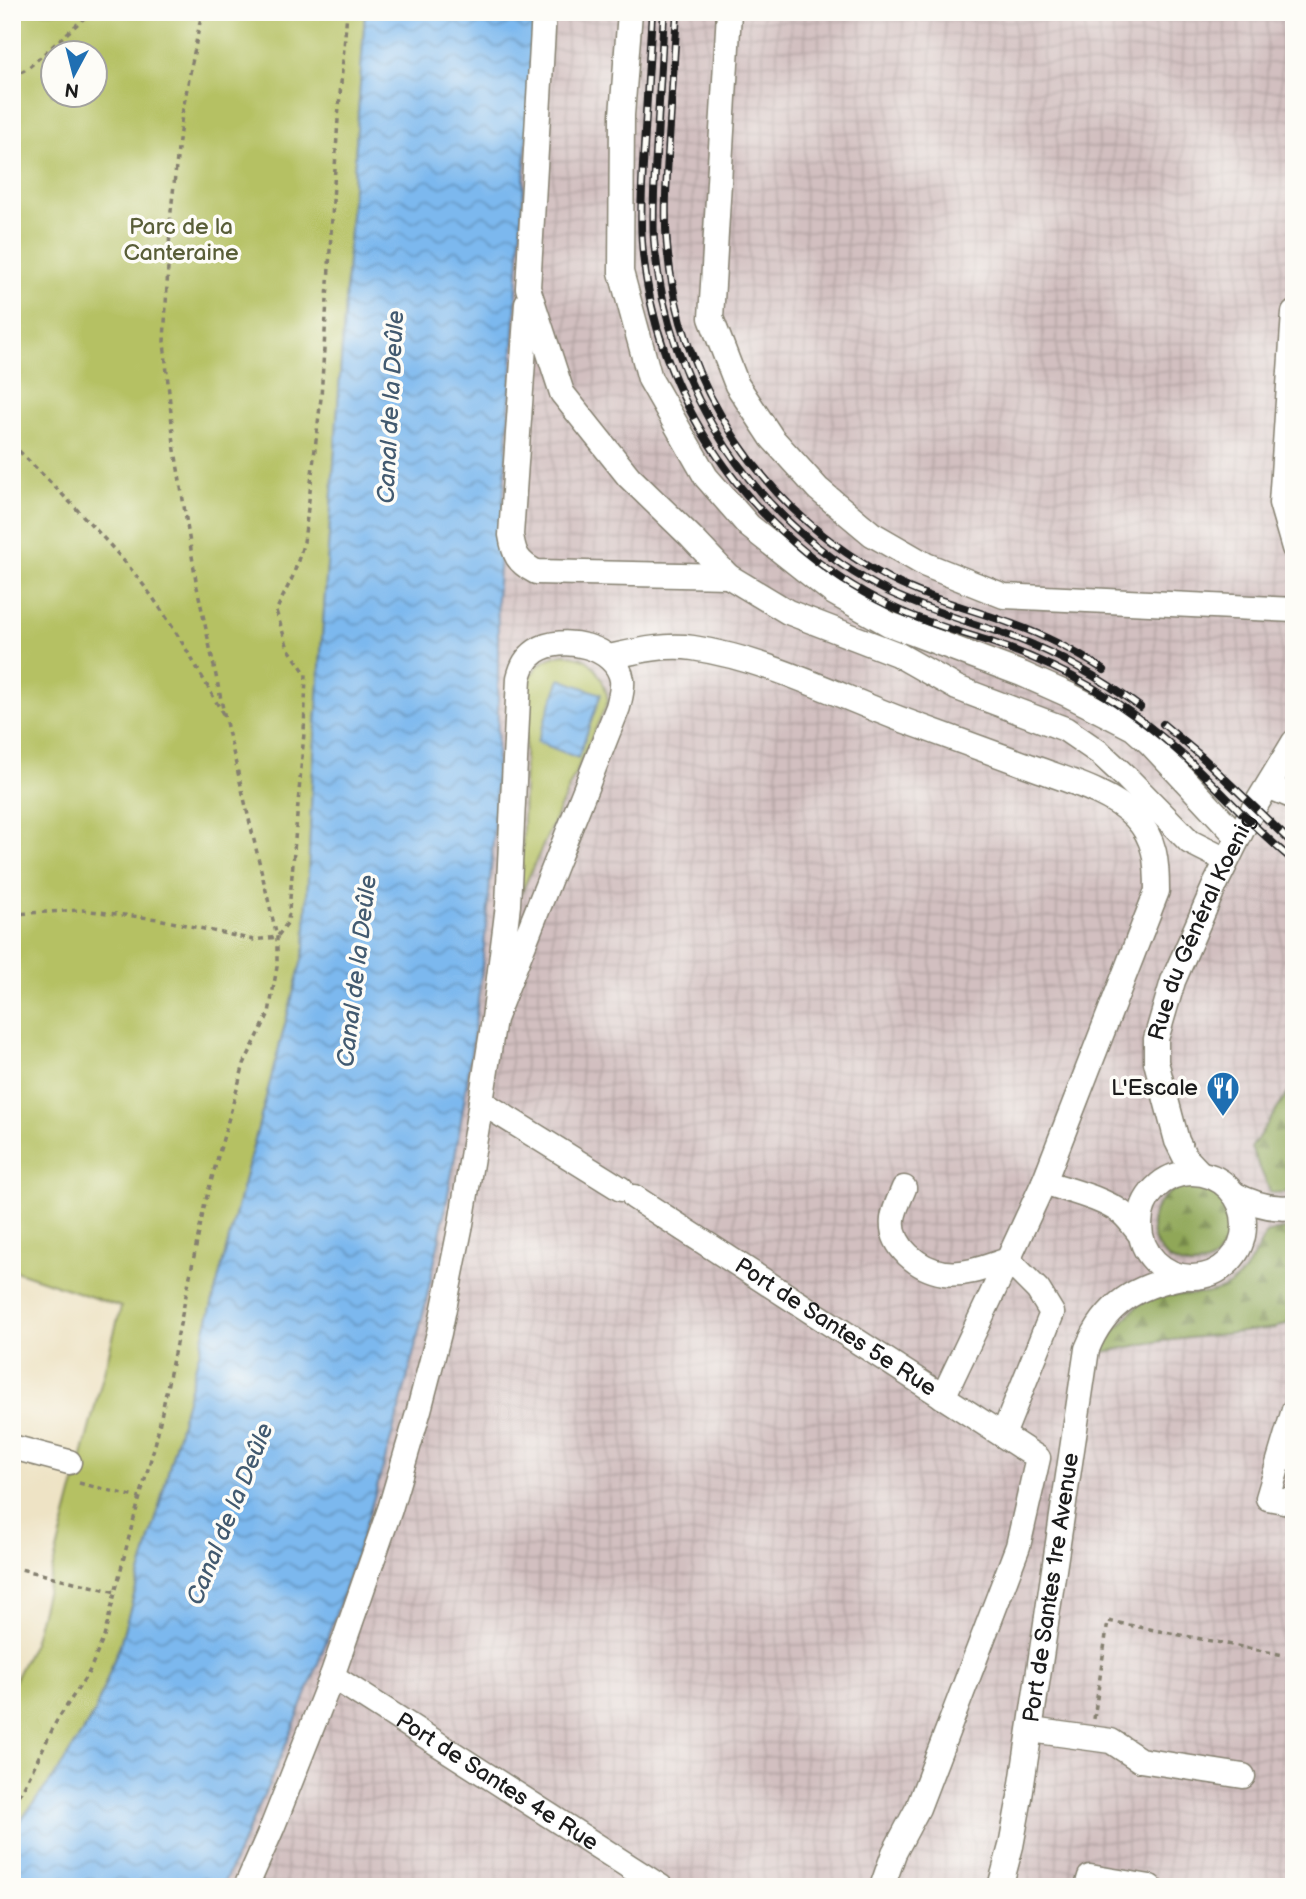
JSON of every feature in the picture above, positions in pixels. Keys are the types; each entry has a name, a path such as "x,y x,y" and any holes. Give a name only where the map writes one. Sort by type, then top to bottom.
{"street":[{"path":"544,12 511,535 514,553 525,566 536,572 728,576"},
{"path":"630,12 622,116 621,271 650,379 706,477 749,526 834,593 889,624 1022,674 1133,728 1238,837"},
{"path":"729,12 710,318 737,385 772,438 818,489 872,534 926,565 1004,596 1294,610"},
{"path":"528,288 562,393 629,477 728,576 788,612 897,654 957,688 1065,729 1100,753 1190,842 1226,860"},
{"path":"1294,313 1281,503 1294,548"},
{"path":"246,1887 332,1676 390,1509 439,1333 461,1224 481,1101 508,905 519,678 529,657 548,646 562,644 595,649 609,657 618,667 622,693 494,1019"},
{"path":"609,657 643,649 691,648 764,665 1112,800 1137,819 1148,836 1157,860 1157,891 1044,1182 943,1397"},
{"name":"Rue du Général Koenig","path":"1200,1173 1185,1157 1177,1141 1156,1062 1156,1039 1174,981 1226,860 1254,807 1294,742"},
{"path":"1268,786 1294,797"},
{"name":"Port de Santes 5e Rue","path":"481,1101 1038,1458 1018,1546 918,1808"},
{"name":"Rue du Général Koenig","path":"1157,1188 1170,1157 1171,1122"},
{"path":"1097,1200 1131,1201 1181,1174 1200,1173 1219,1180 1234,1194 1245,1219 1243,1240"},
{"path":"1044,1182 1097,1200 1122,1213 1142,1240 1150,1257 1170,1273 1182,1277 1201,1277 1220,1270 1234,1257 1253,1227 1267,1216 1290,1207"},
{"path":"904,1188 893,1216 893,1228 897,1241 908,1256 923,1266 945,1273 969,1272 1008,1260"},
{"path":"1142,1240 1141,1213 1157,1188"},
{"path":"1234,1194 1257,1204 1290,1207"},
{"name":"Port de Santes 1re Avenue","path":"1000,1887 1011,1846 1031,1730 1087,1349 1103,1321 1124,1298 1136,1275 1142,1240"},
{"path":"1003,1436 1052,1313 1038,1290 1008,1260"},
{"name":"Port de Santes 1re Avenue","path":"1124,1298 1146,1286 1182,1277"},
{"path":"1294,1410 1268,1498 1294,1503"},
{"path":"12,1447 74,1472"},
{"name":"Port de Santes 4e Rue","path":"332,1676 661,1887"},
{"path":"1031,1730 1111,1741 1140,1760 1243,1776"},
{"path":"882,1887 894,1853 918,1808"},
{"path":"899,1887 914,1846 918,1808"},
{"path":"1087,1887 1090,1877 1150,1887"}],"path":[{"path":"12,77 28,68 91,12"},
{"path":"12,1803 23,1789 56,1722 89,1672 104,1637 156,1441 205,1203 244,1063 269,1013 277,967 277,937 197,587 174,444 164,342 171,211 182,114 202,12"},
{"path":"12,914 82,910 158,919 254,940 277,937 288,922 304,733 306,674 288,648 276,611 293,576 304,542 321,398 347,12"},
{"path":"12,444 67,498 135,575 184,645 225,718"},
{"path":"74,1472 140,1498"},
{"path":"12,1567 116,1592"},
{"path":"1091,1738 1108,1621 1294,1657"}],"shaded area":[{"path":"400,12 1294,12 1294,1875 1278,1887 89,1887 227,1541"}],"green space":[{"name":"Parc de la Canteraine","path":"12,12 365,12 312,783 305,948 155,1522 120,1644 94,1714 58,1771 12,1831 12,1685 33,1643 121,1307 12,1270"},
{"path":"564,654 582,658 592,665 603,682 608,701 521,894 527,685 533,672 541,664"},
{"path":"1294,1084 1294,1192 1271,1193 1251,1148"},
{"path":"1184,1186 1200,1186 1221,1197 1232,1218 1232,1234 1221,1255 1200,1266 1184,1266 1170,1260 1158,1248 1152,1234 1152,1218 1158,1204 1170,1192"},
{"path":"1294,1226 1294,1321 1275,1328 1155,1342 1104,1352 1109,1337 1139,1305 1160,1296 1206,1293 1228,1286 1245,1269 1266,1234"}],"water":[{"name":"Canal de la Deûle","path":"365,12 535,12 497,599 497,739 491,869 470,1058 439,1241 396,1421 342,1598 300,1710 222,1887 12,1887 12,1832 58,1771 94,1714 120,1644 155,1522 305,948 312,783"},
{"path":"560,679 601,694 578,758 537,742"}],"railway":[{"path":"652,12 641,207 642,242 650,299 666,355 689,408 718,457 753,502 794,543 840,577 902,612 1030,657 1068,674 1106,696 1176,749 1294,861"},
{"path":"664,12 654,190 654,240 662,295 677,349 699,400 726,448 760,492 799,531 843,565 906,600 1049,652 1096,677 1140,707"},
{"path":"677,12 666,192 667,245 675,297 689,347 710,395 736,440 768,481 804,519 845,551 905,586 1038,634 1104,670"},
{"path":"1163,724 1201,756 1294,845"}],"place":[{"name":"L'Escale","path":"1223,1118"}]}
